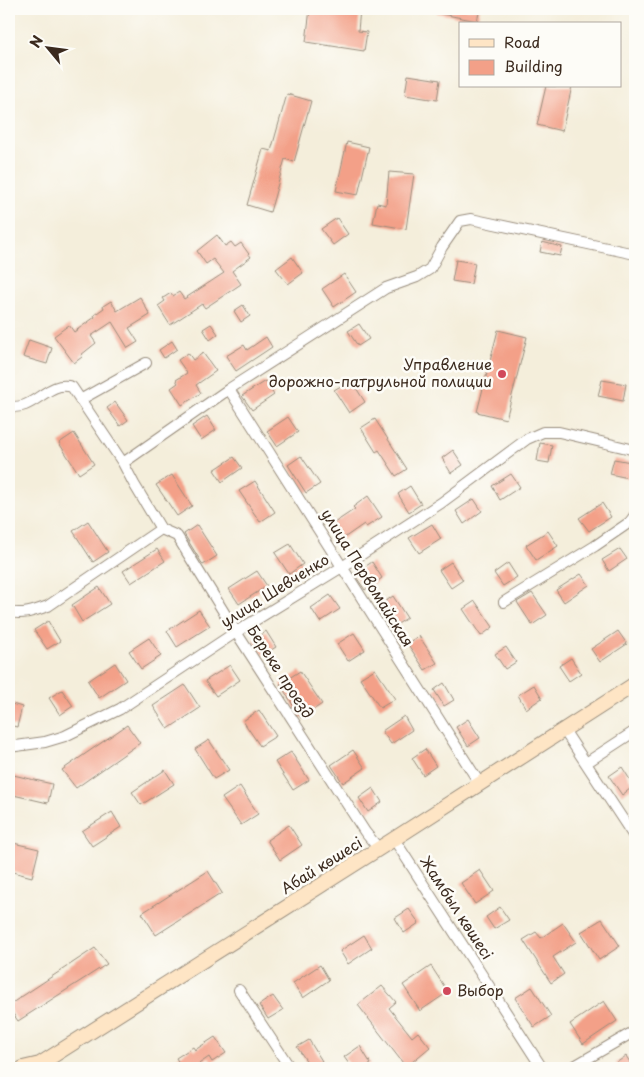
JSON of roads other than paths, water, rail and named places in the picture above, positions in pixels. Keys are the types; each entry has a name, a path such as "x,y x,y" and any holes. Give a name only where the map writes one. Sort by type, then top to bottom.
{"street":[{"path":"123,463 229,389 386,288 417,277 430,269 460,221 471,219 635,254"},
{"path":"80,400 146,363"},
{"name":"Береке проезд","path":"9,408 23,406 57,386 65,385 72,387 123,463 161,529 177,536 236,632 365,832 379,849"},
{"name":"улица Первомайская","path":"229,389 480,784"},
{"name":"улица Шевченко","path":"9,747 65,736 120,709 236,632 441,503 527,439 543,432 559,432 635,450"},
{"path":"504,602 595,546 630,522 635,515"},
{"path":"9,612 29,612 48,606 161,529"},
{"name":"Абай көшесі","path":"23,1068 40,1064 635,684"},
{"path":"564,730 635,838"},
{"path":"586,763 635,732"},
{"name":"Жамбыл көшесі","path":"394,839 542,1068"},
{"path":"239,990 290,1068"},
{"path":"570,1068 635,1031"}],"place":[{"name":"Управление дорожно-патрульной полиции","path":"502,374"},
{"name":"Выбор","path":"447,991"}]}
